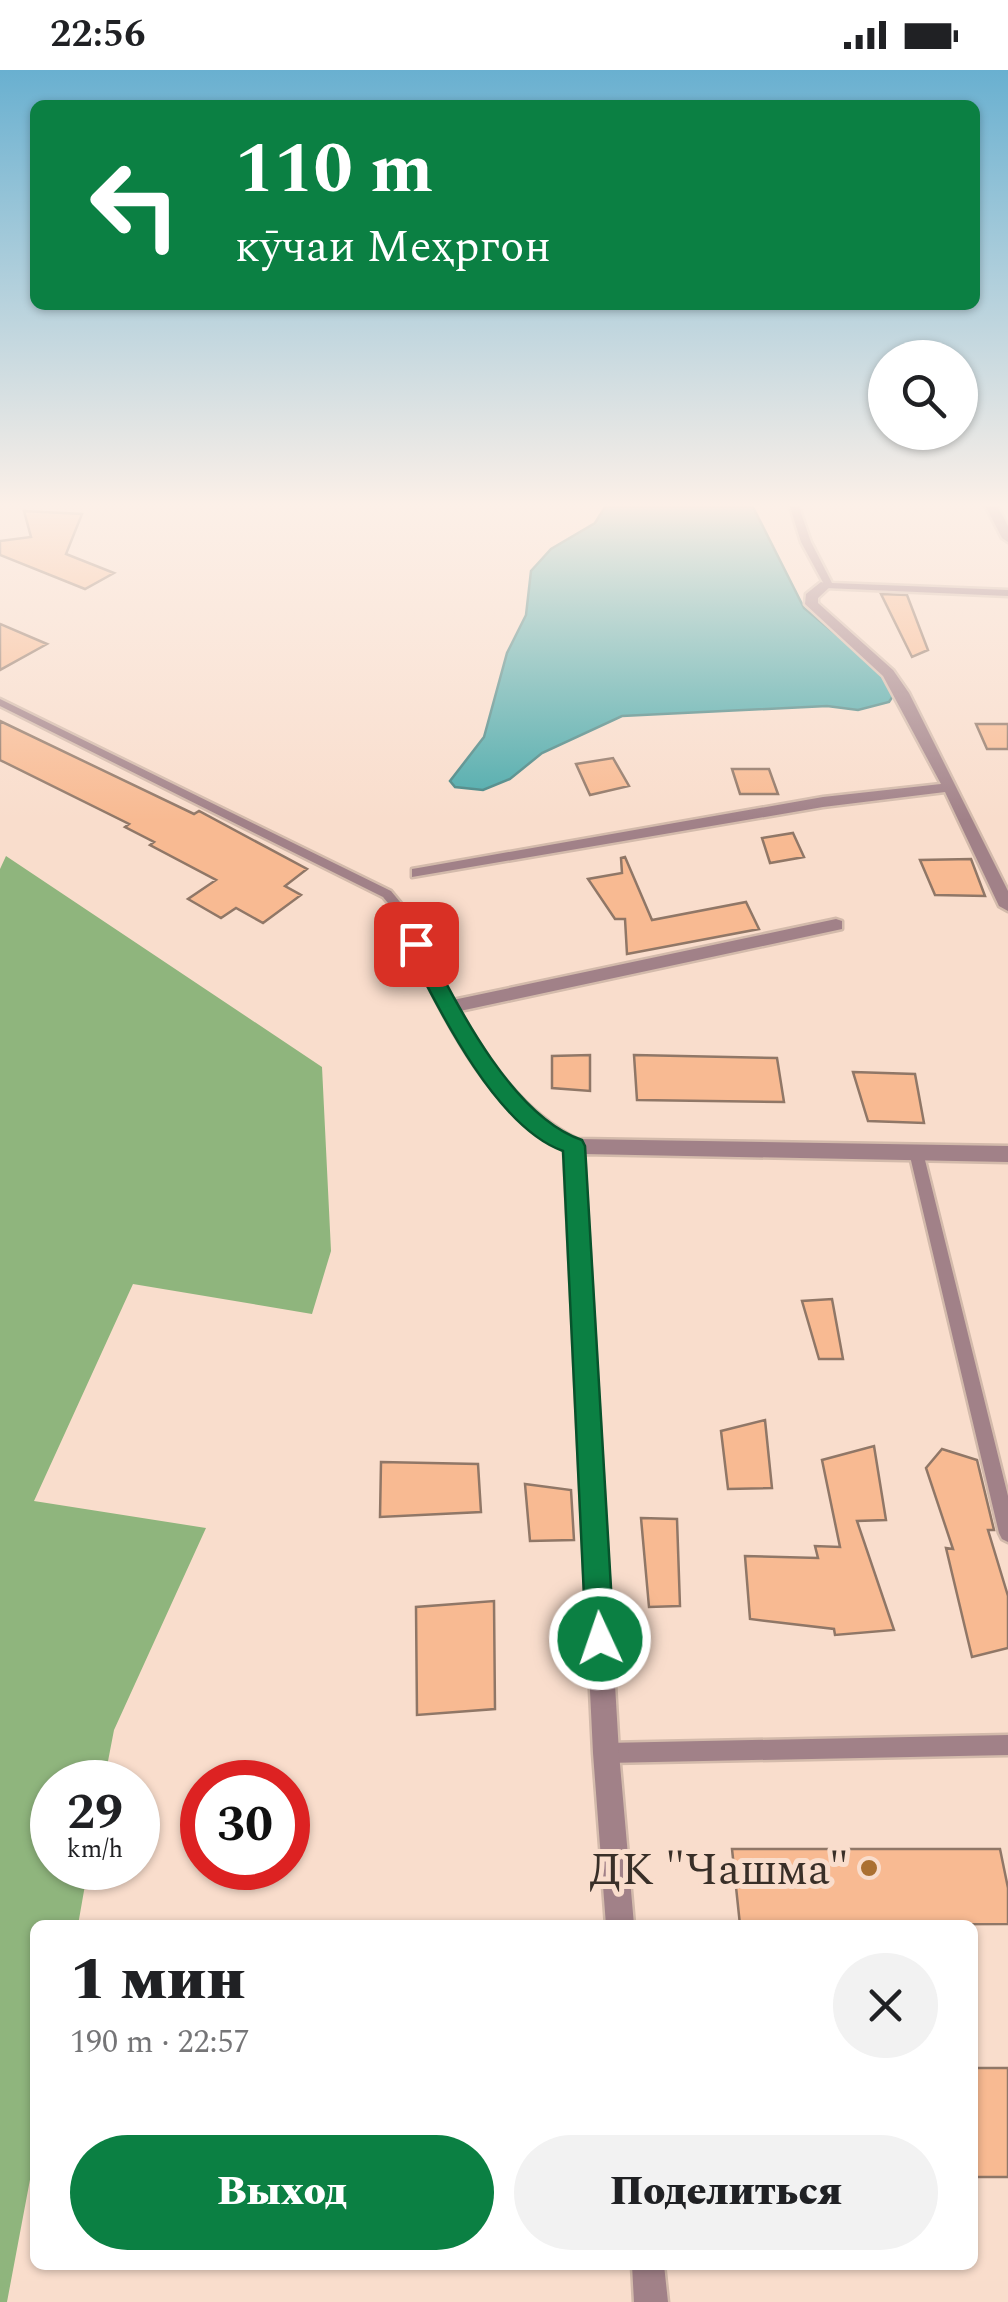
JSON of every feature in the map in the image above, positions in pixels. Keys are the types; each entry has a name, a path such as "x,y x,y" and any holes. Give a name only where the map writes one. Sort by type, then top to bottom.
{"street":[{"path":"820,611 888,672 902,693 1007,906"},
{"path":"418,873 823,802 950,787"},
{"path":"448,1007 836,925"},
{"path":"416,944 457,1025 524,1116 552,1139 574,1146 1008,1154"},
{"path":"574,1146 606,1753 620,1920"},
{"path":"648,2270 651,2302"}],"lane":[{"path":"0,702 387,894 408,919 416,944"},
{"path":"916,1152 1008,1533"},
{"path":"606,1753 1008,1745"}],"green space":[{"path":"6,856 322,1067 331,1251 312,1314 133,1284 34,1501 206,1528 114,1730 108,1760 30,1760 30,1890 84,1890 79,1920 30,1920 30,2180 7,2302 0,2302 0,869"}],"water":[{"path":"526,611 808,611 888,677 897,690 889,702 858,710 827,706 622,716 542,753 510,779 483,790 455,787 450,781 484,737 507,653"}],"building":[{"path":"889,611 913,611 928,650 912,657"},
{"path":"0,624 47,644 0,670"},
{"path":"0,721 194,814 199,811 307,869 285,886 301,895 263,923 236,908 221,918 188,899 216,880 150,845 154,842 125,827 129,824 0,760"},
{"path":"976,724 1008,724 1008,749 987,749"},
{"path":"613,758 629,786 590,795 576,764"},
{"path":"732,769 769,769 778,794 740,794"},
{"path":"793,833 804,857 770,863 762,838"},
{"path":"625,857 652,920 746,902 759,929 627,954 625,919 615,919 588,879 622,873 621,858"},
{"path":"971,859 985,896 935,895 920,860"},
{"path":"590,1055 590,1091 552,1088 552,1056"},
{"path":"634,1055 777,1058 784,1102 637,1100"},
{"path":"853,1072 915,1074 924,1123 868,1121"},
{"path":"832,1299 843,1359 819,1359 802,1301"},
{"path":"765,1420 772,1488 728,1489 721,1431"},
{"path":"874,1446 886,1520 857,1521 894,1630 835,1635 834,1629 750,1619 745,1556 818,1558 815,1546 840,1547 822,1460"},
{"path":"942,1449 977,1460 994,1530 988,1530 1008,1596 1008,1648 972,1657 946,1548 953,1549 926,1468"},
{"path":"381,1462 478,1464 481,1512 380,1517"},
{"path":"525,1484 571,1490 574,1540 530,1541"},
{"path":"641,1518 677,1519 680,1606 649,1607"},
{"path":"494,1601 495,1709 417,1715 416,1607"},
{"name":"ДК \"Чашма\"","path":"732,1849 1000,1849 1008,1888 1008,1924 978,1924 978,1920 739,1920"},
{"path":"978,2068 1008,2068 1008,2177 978,2177"}],"place":[{"name":"ДК \"Чашма\"","path":"869,1868"}],"route":[{"path":"416,944 457,1025 524,1116 552,1139 574,1146 600,1639"}]}
